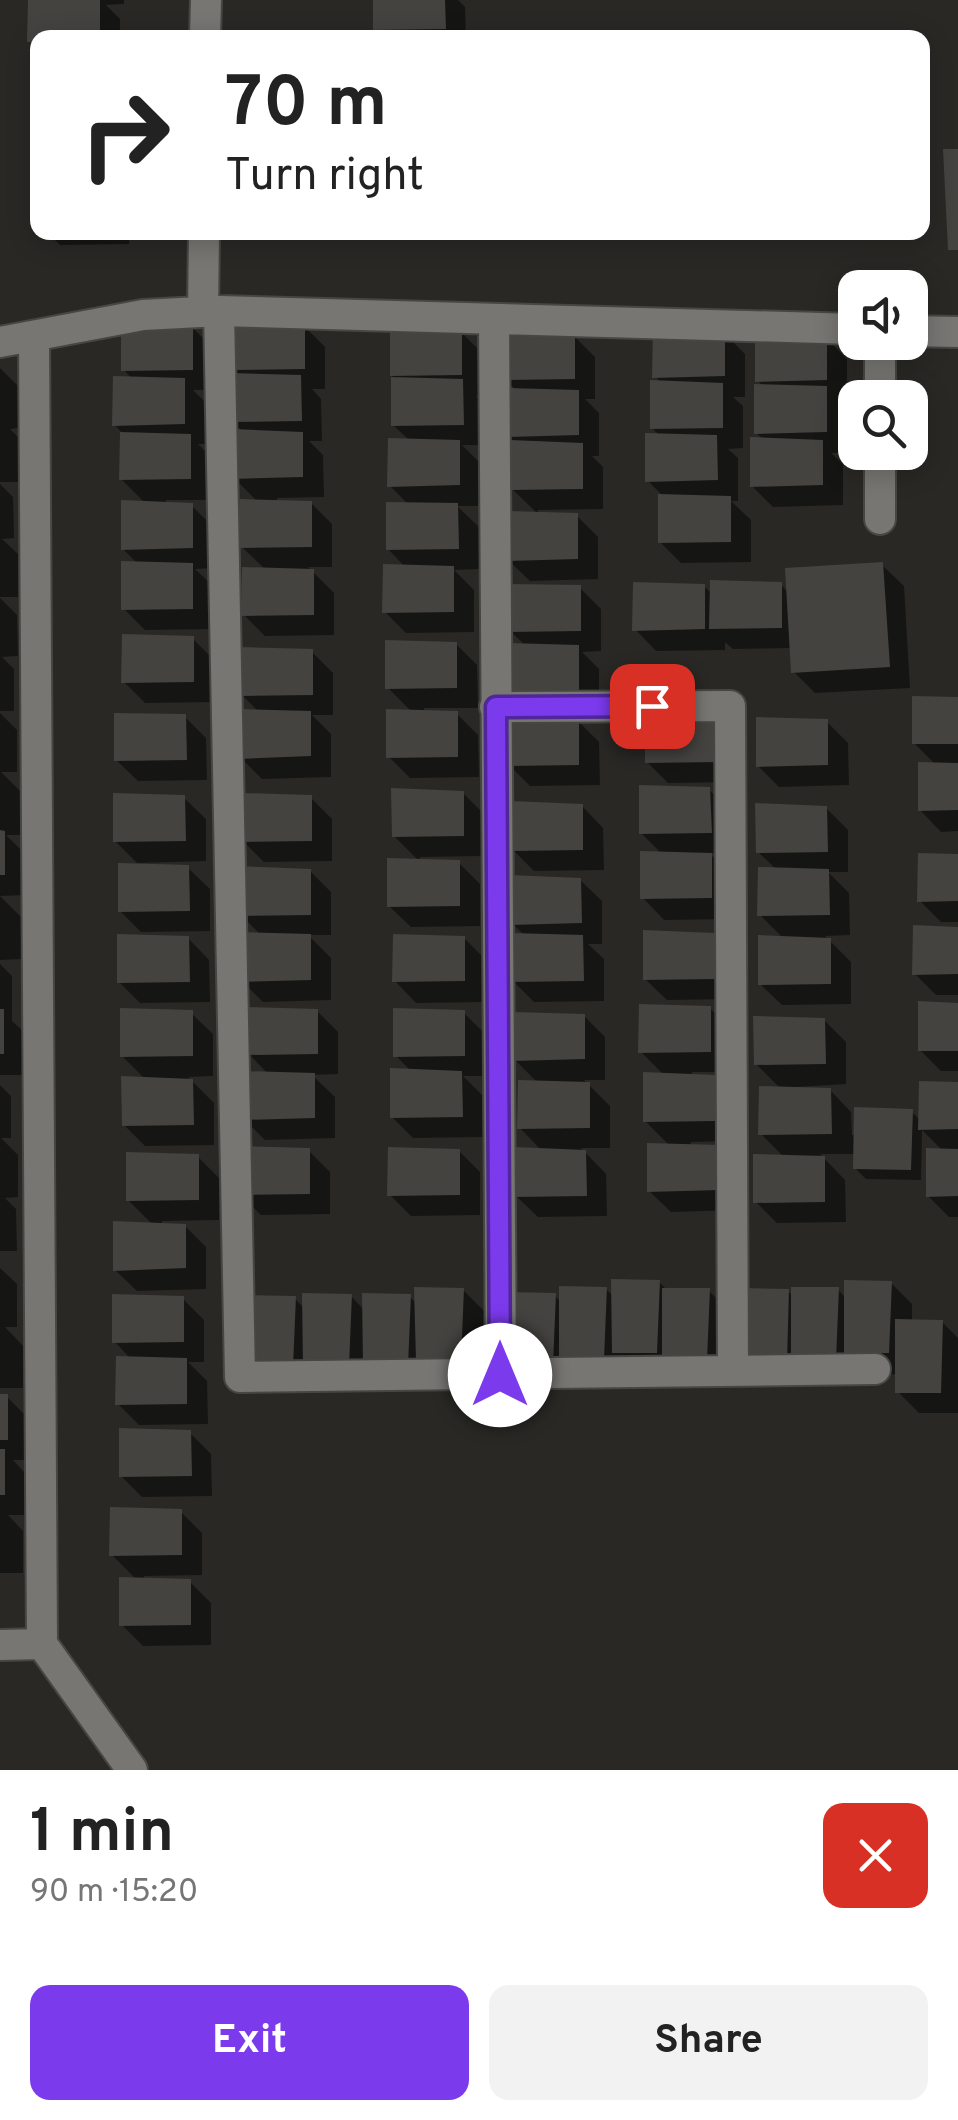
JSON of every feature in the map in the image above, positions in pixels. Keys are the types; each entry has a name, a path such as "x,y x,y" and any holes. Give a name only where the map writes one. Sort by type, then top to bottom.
{"street":[{"path":"205,30 206,0"},
{"path":"205,240 211,312 240,1377 733,1368 875,1370"},
{"path":"0,342 143,315 211,312 838,329"},
{"path":"494,319 500,1375"},
{"path":"928,331 958,332"},
{"path":"34,336 42,1644 132,1770"},
{"path":"880,470 880,519"},
{"path":"496,707 730,706 733,1368"},
{"path":"0,1645 42,1644"}],"building":[{"path":"28,0 100,0 100,30 30,30 27,42"},
{"path":"373,0 445,0 446,29 373,30"},
{"path":"943,149 958,149 958,250 948,250"},
{"path":"232,321 305,323 305,369 232,370"},
{"path":"121,322 193,324 193,370 121,371"},
{"path":"390,327 462,329 462,375 390,376"},
{"path":"653,328 725,331 725,376 652,378"},
{"path":"503,330 575,333 575,379 502,380"},
{"path":"755,333 827,335 827,380 755,382"},
{"path":"229,373 301,375 302,421 229,422"},
{"path":"113,376 185,378 185,424 112,426"},
{"path":"391,377 463,379 464,425 391,426"},
{"path":"650,380 723,383 723,428 650,429"},
{"path":"754,384 827,386 827,432 754,434"},
{"path":"507,388 579,390 579,435 506,437"},
{"path":"232,429 303,432 303,477 231,479"},
{"path":"120,432 191,434 191,479 119,480"},
{"path":"645,433 717,435 718,480 645,482"},
{"path":"750,437 823,440 823,485 750,487"},
{"path":"388,438 460,440 460,485 387,487"},
{"path":"510,440 583,443 583,489 510,490"},
{"path":"658,494 731,496 731,542 658,543"},
{"path":"240,499 312,501 312,547 239,548"},
{"path":"121,500 193,503 193,548 121,550"},
{"path":"386,502 458,503 459,549 386,550"},
{"path":"506,511 578,513 578,559 506,561"},
{"path":"121,561 193,563 193,609 121,610"},
{"path":"883,562 890,667 791,673 785,568"},
{"path":"383,564 454,566 454,612 382,613"},
{"path":"242,567 314,569 314,615 241,616"},
{"path":"710,580 782,582 782,628 709,629"},
{"path":"633,582 705,584 705,629 632,631"},
{"path":"509,584 581,585 581,631 508,632"},
{"path":"122,634 194,636 194,682 121,683"},
{"path":"385,640 457,642 457,688 385,689"},
{"path":"507,643 579,645 579,691 506,692"},
{"path":"240,647 313,649 313,695 240,696"},
{"path":"912,696 958,697 958,744 912,744"},
{"path":"239,709 311,711 311,756 238,759"},
{"path":"386,709 458,711 458,757 386,758"},
{"path":"114,713 186,714 187,760 114,761"},
{"path":"645,714 717,716 718,762 645,763"},
{"path":"507,716 579,719 579,765 506,766"},
{"path":"756,717 828,719 828,765 756,767"},
{"path":"918,762 958,763 958,810 918,811"},
{"path":"639,785 710,787 712,833 639,834"},
{"path":"391,788 464,791 464,836 392,837"},
{"path":"113,793 185,795 186,841 113,842"},
{"path":"241,793 312,795 312,841 240,842"},
{"path":"511,801 583,804 583,850 510,851"},
{"path":"755,803 827,806 828,852 756,853"},
{"path":"0,830 5,831 5,875 0,875"},
{"path":"640,851 712,853 712,898 640,899"},
{"path":"918,853 958,854 958,901 917,902"},
{"path":"387,858 460,860 460,906 387,907"},
{"path":"118,863 189,865 190,911 118,912"},
{"path":"239,866 311,869 311,915 238,916"},
{"path":"758,867 829,869 830,915 757,916"},
{"path":"509,875 581,878 582,923 510,925"},
{"path":"913,925 958,927 958,974 912,975"},
{"path":"643,930 715,933 716,979 643,980"},
{"path":"239,932 311,934 311,980 239,982"},
{"path":"511,933 583,935 584,981 511,982"},
{"path":"117,934 189,936 190,982 117,983"},
{"path":"393,934 465,936 465,981 392,982"},
{"path":"758,935 831,938 831,984 758,985"},
{"path":"918,1001 958,1003 958,1051 918,1051"},
{"path":"639,1004 711,1006 711,1052 638,1053"},
{"path":"246,1007 318,1009 318,1054 246,1055"},
{"path":"120,1008 193,1010 193,1056 120,1057"},
{"path":"393,1008 465,1010 465,1056 393,1057"},
{"path":"0,1009 4,1009 4,1054 0,1054"},
{"path":"513,1012 585,1014 585,1059 512,1061"},
{"path":"753,1016 825,1018 826,1064 754,1065"},
{"path":"390,1068 462,1071 463,1117 390,1118"},
{"path":"242,1071 315,1073 315,1118 242,1120"},
{"path":"643,1072 716,1075 716,1121 643,1122"},
{"path":"121,1076 193,1079 194,1125 122,1126"},
{"path":"518,1080 590,1082 590,1128 517,1129"},
{"path":"919,1081 958,1082 958,1129 918,1130"},
{"path":"759,1086 831,1088 832,1134 758,1135"},
{"path":"854,1107 913,1109 911,1170 853,1169"},
{"path":"647,1143 720,1145 720,1190 647,1192"},
{"path":"238,1146 310,1148 310,1194 237,1195"},
{"path":"388,1147 460,1149 460,1195 387,1196"},
{"path":"514,1147 586,1150 587,1196 514,1197"},
{"path":"926,1148 958,1149 958,1196 926,1197"},
{"path":"126,1152 199,1154 199,1200 126,1201"},
{"path":"753,1154 825,1156 825,1202 753,1203"},
{"path":"113,1221 186,1224 186,1268 113,1271"},
{"path":"611,1279 660,1280 657,1353 612,1353"},
{"path":"844,1280 892,1281 889,1353 844,1354"},
{"path":"559,1286 607,1287 604,1359 559,1360"},
{"path":"414,1287 464,1288 461,1361 416,1361"},
{"path":"791,1287 839,1287 836,1360 791,1360"},
{"path":"662,1288 710,1288 707,1360 662,1360"},
{"path":"741,1288 789,1289 787,1361 742,1361"},
{"path":"508,1292 556,1293 553,1365 508,1365"},
{"path":"302,1293 352,1294 349,1366 303,1367"},
{"path":"362,1293 411,1294 408,1366 363,1366"},
{"path":"112,1294 184,1296 184,1342 112,1343"},
{"path":"246,1295 296,1296 293,1367 247,1368"},
{"path":"895,1319 943,1320 941,1393 895,1393"},
{"path":"116,1356 187,1358 187,1404 115,1405"},
{"path":"0,1394 8,1394 8,1440 0,1440"},
{"path":"119,1428 191,1430 192,1476 119,1477"},
{"path":"0,1449 5,1449 5,1495 0,1495"},
{"path":"110,1507 182,1509 182,1555 109,1556"},
{"path":"119,1577 191,1579 191,1625 119,1626"}],"route":[{"path":"500,1375 496,707 652,706"}]}
